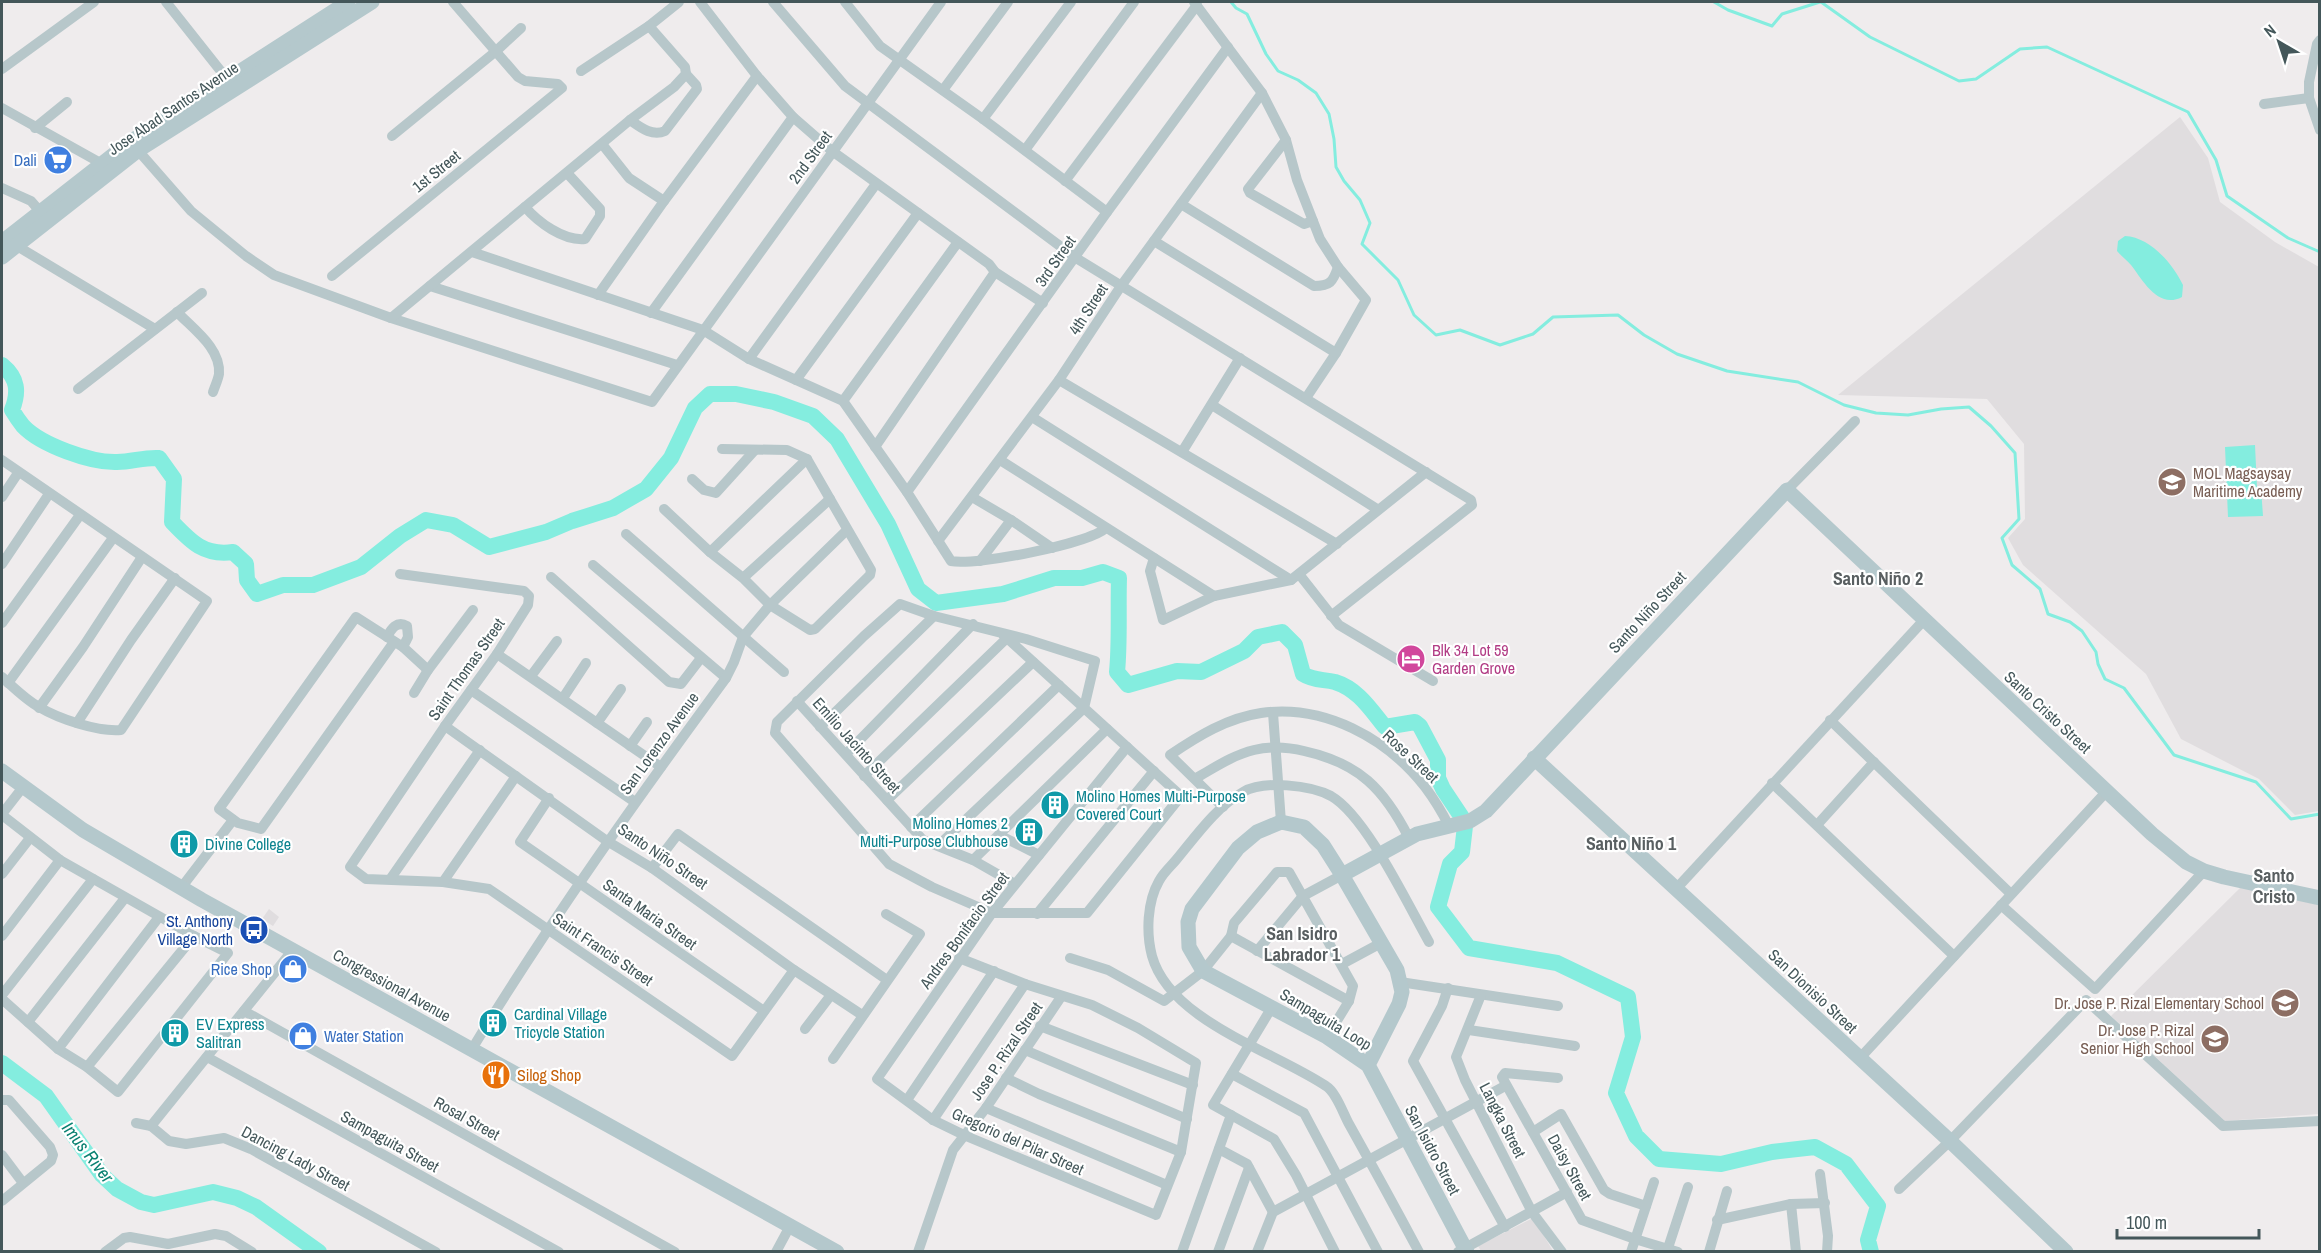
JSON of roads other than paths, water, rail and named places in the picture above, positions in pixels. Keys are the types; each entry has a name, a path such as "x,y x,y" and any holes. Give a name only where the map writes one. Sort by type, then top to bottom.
{"street":[{"path":"2,69 94,2"},
{"path":"166,2 231,84"},
{"name":"Jose Abad Santos Avenue","path":"231,84 348,2"},
{"name":"Jose Abad Santos Avenue","path":"2,257 10,241 134,146 231,84 372,2"},
{"path":"453,2 495,52"},
{"path":"581,71 649,26 679,2"},
{"path":"700,2 757,76 793,117 832,152 989,264 995,272 1043,303"},
{"path":"773,2 845,86 1076,258 1468,496 1472,505 1331,616"},
{"path":"845,2 880,46 983,119 1107,212"},
{"name":"2nd Street","path":"391,318 652,402 941,2"},
{"path":"943,90 1008,2"},
{"path":"983,119 1071,2"},
{"path":"1025,150 1134,2"},
{"path":"1065,181 1195,3 1262,93 1286,140 1297,180 1320,239 1338,267 1366,300 1336,353 1306,398"},
{"path":"630,120 648,132 659,134 665,131 697,90 686,74 685,67 649,26"},
{"path":"392,136 521,28"},
{"path":"2319,40 2308,82 2309,98 2319,130"},
{"name":"3rd Street","path":"907,492 1228,47"},
{"name":"1st Street","path":"332,276 560,90 561,85 558,84 525,81 495,52"},
{"path":"134,146 191,211 268,272 391,318 630,120 674,87 686,74"},
{"path":"598,295 664,201 757,76"},
{"name":"4th Street","path":"938,541 1059,380 1121,286 1262,93"},
{"path":"2264,104 2309,98"},
{"path":"35,128 67,102"},
{"path":"2,108 107,167"},
{"path":"651,313 793,117"},
{"path":"1286,140 1248,189 1250,193 1304,224 1313,221"},
{"path":"602,144 629,177 664,201"},
{"path":"525,207 539,223 551,230 585,239 600,216 600,209 567,172"},
{"path":"749,359 876,184"},
{"path":"2,188 31,201 42,217"},
{"path":"1181,204 1314,286 1326,286 1334,280 1338,267"},
{"path":"796,380 918,213"},
{"path":"10,241 156,329"},
{"path":"1154,241 1336,353"},
{"path":"843,401 958,242"},
{"path":"472,252 703,330 749,359 843,401 907,492 951,561 980,561 1052,548 1091,537 1106,528"},
{"path":"875,447 995,272"},
{"path":"430,286 677,365"},
{"path":"78,389 202,293"},
{"path":"177,312 218,358 219,374 213,392"},
{"path":"1182,452 1240,358"},
{"path":"1059,380 1337,544"},
{"path":"1212,405 1377,509"},
{"path":"1032,417 1295,577 1339,625 1433,681"},
{"path":"1787,490 1855,421"},
{"path":"664,509 710,552 743,578 770,605 806,629 815,628 870,575 871,570 807,459 787,450 722,449"},
{"path":"692,479 704,490 716,493 755,450"},
{"path":"710,552 807,459"},
{"path":"2,460 80,516 175,579 207,601 121,730 108,731 77,723 39,708 5,680 113,538"},
{"path":"1000,460 1214,596"},
{"path":"1154,558 1150,571 1163,620 1214,596 1295,577 1426,472"},
{"path":"2,497 18,473"},
{"name":"Santo Cristo Street","path":"1787,490 2152,834 2186,862 2224,878 2319,898"},
{"name":"Santo Niño Street","path":"1451,825 1470,821 1486,812 1534,758 1787,490"},
{"path":"2,564 49,494"},
{"path":"972,497 1052,548"},
{"path":"743,578 830,499"},
{"path":"2,623 80,516"},
{"path":"980,561 1011,520"},
{"name":"San Lorenzo Avenue","path":"472,1049 504,995 607,841 726,678 743,637 770,605 848,530"},
{"path":"626,534 784,672"},
{"path":"39,708 83,647 142,557"},
{"path":"593,565 726,678"},
{"name":"Saint Thomas Street","path":"350,867 445,726 497,654 528,605 529,596 524,591 400,574"},
{"path":"551,577 669,682 681,684 701,658"},
{"path":"77,723 131,640 175,579"},
{"path":"939,845 1084,708 1095,661 973,624 934,616 900,604 777,722 775,733 889,864 932,887 992,913 1087,913 1181,796 1154,771 1107,729 1084,708 1059,685 1033,662 1004,635"},
{"path":"414,693 472,610"},
{"path":"820,727 934,616"},
{"path":"394,642 261,829 236,822 219,809 356,617 394,642 428,670"},
{"path":"1676,889 1924,620"},
{"path":"846,754 973,624"},
{"path":"864,776 1004,635"},
{"path":"531,676 557,641"},
{"path":"497,654 661,767"},
{"path":"887,800 1033,662"},
{"path":"563,699 586,663"},
{"path":"911,827 1059,685"},
{"path":"597,723 621,689"},
{"path":"471,690 635,802"},
{"name":"Emilio Jacinto Street","path":"797,702 923,840 973,860 1015,884"},
{"name":"Rose Street","path":"1196,778 1170,755 1199,735 1227,723 1262,713 1300,712 1343,723 1377,743 1423,784 1451,825"},
{"path":"1273,713 1281,822"},
{"path":"1830,720 2011,894"},
{"path":"630,746 647,722"},
{"name":"Santo Niño Street","path":"445,726 607,841 651,868 794,970 862,1015"},
{"path":"973,860 1107,729"},
{"name":"Andres Bonifacio Street","path":"877,1079 992,913 1127,747"},
{"path":"1223,807 1196,778 1223,762 1252,750 1276,747 1328,756 1352,768 1382,794 1396,813 1409,838"},
{"path":"391,878 480,750"},
{"name":"San Dionisio Street","path":"1534,758 1950,1141 2066,1251"},
{"path":"1817,825 1874,762"},
{"name":"Congressional Avenue","path":"2,771 83,830 184,889 292,951 837,1251"},
{"path":"1037,914 1154,771"},
{"path":"443,882 516,776"},
{"path":"1772,783 1954,956"},
{"path":"1419,1251 1329,1087 1211,1023 1180,1002 1161,980 1152,956 1148,931 1150,907 1159,881 1201,829 1223,807 1245,791 1278,784 1315,789 1333,797 1362,827 1429,942"},
{"path":"22,787 2,814 30,838 60,860 93,879 125,898 228,953 118,1092 87,1067 58,1049 2,997 93,879"},
{"path":"1860,1059 2107,791"},
{"name":"Santa Maria Street","path":"549,798 520,842 764,1011"},
{"path":"184,889 236,822"},
{"path":"1203,971 1190,946 1188,922 1192,909 1238,848 1257,832 1281,822 1304,827 1314,835 1342,875 1397,970 1400,982 1558,1006"},
{"path":"1257,951 1303,896 1417,834 1451,825"},
{"path":"651,868 678,834 887,980"},
{"path":"999,835 1039,855"},
{"path":"2,874 30,838"},
{"path":"2,936 60,860"},
{"name":"Saint Francis Street","path":"350,867 366,879 391,878 443,882 489,889 732,1056 794,970"},
{"path":"2001,905 2095,989 2204,871"},
{"path":"1070,958 1108,970 1162,1000 1168,1000 1203,971 1232,936 1234,923 1277,872 1289,872 1353,986 1349,1000 1327,1037"},
{"path":"28,1022 125,898"},
{"path":"833,1059 920,934 886,914"},
{"path":"58,1049 159,917"},
{"path":"87,1067 194,936"},
{"path":"1232,936 1349,1000"},
{"path":"1342,964 1381,943"},
{"path":"151,1126 292,951"},
{"path":"960,958 1061,997 1092,1005 1193,1061 1196,1066 1181,1152 1167,1185 986,1108"},
{"path":"907,1100 994,971"},
{"name":"Sampaguita Loop","path":"1203,971 1327,1037 1368,1065 1400,1004 1402,992 1400,982"},
{"path":"933,1120 1025,984"},
{"path":"1448,988 1442,1006 1413,1061 1504,1227"},
{"path":"806,1029 831,994"},
{"name":"Langka Street","path":"1481,995 1469,1030 1456,1057 1476,1102 1532,1212 1562,1251"},
{"name":"Jose P. Rizal Street","path":"918,1251 953,1150 986,1108 1061,997"},
{"path":"1899,1189 1950,1141 2086,1000 2223,1126 2319,1121"},
{"path":"1272,1007 1213,1105 1274,1139 1335,1251"},
{"name":"Rosal Street","path":"243,1011 675,1251"},
{"path":"1040,1026 1194,1085"},
{"path":"1469,1030 1575,1046"},
{"path":"1025,1050 1187,1119"},
{"name":"Sampaguita Street","path":"207,1057 559,1251"},
{"name":"San Isidro Street","path":"1368,1065 1463,1250"},
{"path":"1257,1251 1273,1212 1505,1086 1502,1077 1505,1072 1558,1078"},
{"path":"1232,1074 1304,1113 1378,1251"},
{"path":"1006,1078 1039,1094 1181,1152"},
{"name":"Gregorio del Pilar Street","path":"877,1079 933,1120 1156,1215 1167,1185"},
{"name":"Daisy Street","path":"1505,1086 1582,1220 1673,1250"},
{"path":"2,1100 9,1100 50,1147 53,1155 51,1161 2,1201"},
{"path":"1533,1132 1561,1114 1604,1190 1646,1206"},
{"path":"1182,1251 1232,1115"},
{"name":"Dancing Lady Street","path":"136,1123 151,1126 170,1141 186,1144 224,1138 251,1149 436,1251"},
{"path":"1219,1149 1246,1164 1273,1212"},
{"path":"2,1155 22,1184"},
{"path":"1218,1251 1249,1168"},
{"path":"1820,1174 1825,1203 1827,1251"},
{"path":"1631,1251 1654,1182"},
{"path":"1673,1250 1688,1187"},
{"path":"1709,1251 1727,1191"},
{"path":"1463,1250 1567,1192"},
{"path":"1717,1220 1791,1204 1825,1203"},
{"path":"1791,1204 1796,1251"},
{"path":"776,1251 790,1226"},
{"path":"105,1251 123,1238 130,1237 168,1244 215,1234 226,1236 252,1251"},
{"path":"231,1251 240,1244"}],"waterway":[{"path":"1231,2 1247,14 1266,54 1278,71 1298,80 1316,93 1329,114 1336,167 1360,200 1370,223 1362,244 1398,280 1414,315 1436,335 1460,330 1500,345 1533,334 1553,317 1618,315 1644,335 1677,354 1727,371 1798,382 1844,405 1876,413 1908,415 1969,407 1991,426 2015,453 2019,519 2002,538 2012,565 2040,589 2048,614 2070,622 2082,631 2096,652 2098,664 2105,679 2124,688 2174,755 2256,782 2291,819 2320,814"},
{"path":"1714,2 1728,10 1772,26 1782,14 1820,2"},
{"path":"1821,2 1870,37 1959,81 1976,79 2020,49 2047,47 2188,112 2216,160 2227,196 2288,238 2320,252"},
{"path":"2,365 11,375 16,386 16,397 12,410 23,426 42,440 67,452 106,462 159,458 174,479 172,522 185,536 206,550 233,552 246,564 247,580 257,594 283,585 313,585 361,567 400,536 426,520 453,525 489,547 546,532 613,508 646,489 671,458 695,408 710,394 736,394 774,402 813,416 837,439 888,524 918,589 936,603 1003,594 1054,578 1082,578 1103,572 1119,578 1117,672 1128,685 1177,671 1201,672 1244,651 1258,637 1282,632 1295,645 1303,674 1315,679 1335,682 1351,690 1385,727 1415,722 1420,726 1438,760 1438,778 1465,826 1462,852 1450,864 1438,907 1469,948 1557,963 1628,997 1633,1037 1616,1093 1636,1136 1659,1159 1721,1164 1772,1152 1815,1147 1846,1164 1878,1206 1868,1240 1871,1252"},
{"name":"Imus River","path":"2,1063 46,1096 102,1175 117,1189 141,1202 154,1205 213,1192 237,1198 256,1207 319,1252"}],"place":[{"name":"Dali","path":"58,160"},
{"name":"MOL Magsaysay Maritime Academy","path":"2172,482"},
{"name":"Blk 34 Lot 59 Garden Grove","path":"1411,659"},
{"name":"Molino Homes Multi-Purpose Covered Court","path":"1055,805"},
{"name":"Molino Homes 2 Multi-Purpose Clubhouse","path":"1029,832"},
{"name":"Divine College","path":"184,844"},
{"name":"St. Anthony Village North","path":"254,930"},
{"name":"Rice Shop","path":"293,969"},
{"name":"Dr. Jose P. Rizal Elementary School","path":"2285,1003"},
{"name":"Cardinal Village Tricycle Station","path":"493,1023"},
{"name":"EV Express Salitran","path":"175,1033"},
{"name":"Water Station","path":"303,1036"},
{"name":"Dr. Jose P. Rizal Senior High School","path":"2215,1039"},
{"name":"Silog Shop","path":"496,1075"}],"district":[{"name":"Santo Niño 2","path":"1878,578"},
{"name":"Santo Niño 1","path":"1631,843"},
{"name":"Santo Cristo","path":"2274,885"},
{"name":"San Isidro Labrador 1","path":"1302,943"}]}
